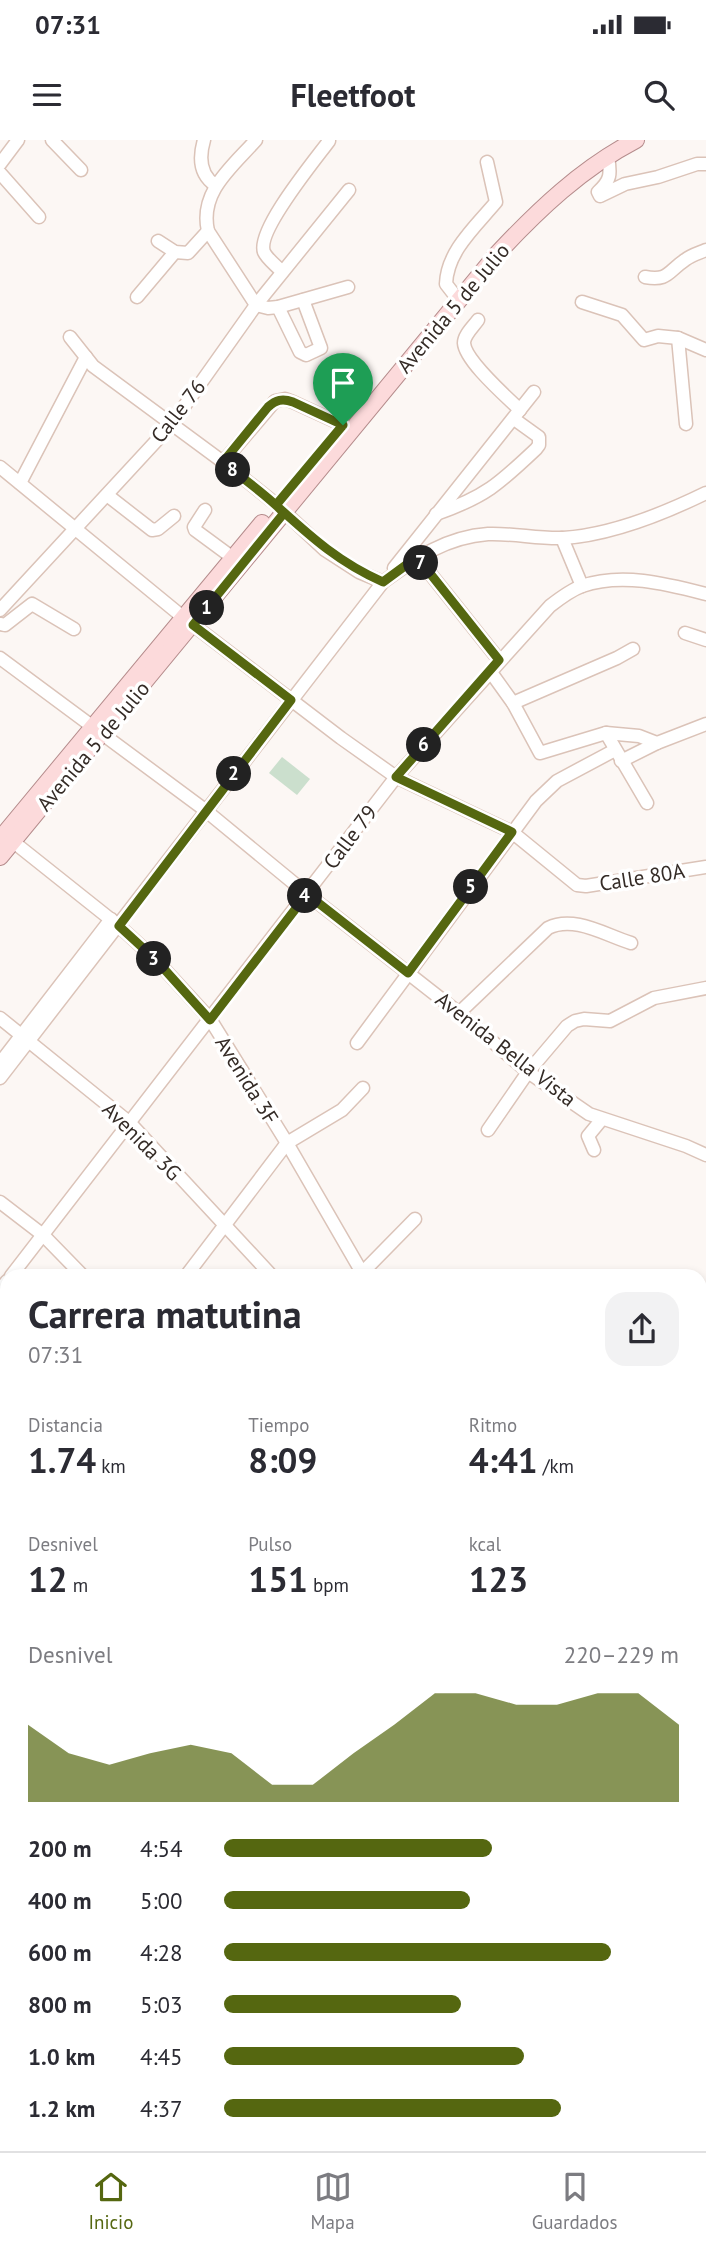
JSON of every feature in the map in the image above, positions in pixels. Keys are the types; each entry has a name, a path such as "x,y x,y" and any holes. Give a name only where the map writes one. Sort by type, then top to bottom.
{"main road":[{"name":"Avenida 5 de Julio","path":"189,621 233,558 280,509 343,425 485,254 533,203 594,154 616,140"},
{"name":"Avenida 5 de Julio","path":"0,857 4,836 98,730 280,509 497,254 555,196 607,157 635,140"}],"street":[{"path":"0,164 18,140"},
{"path":"52,140 81,170"},
{"path":"204,140 200,163 209,181 215,185"},
{"path":"256,140 215,185 207,204 205,218 208,231 256,305 278,307 348,287"},
{"path":"282,272 265,255 263,239 271,222 329,141"},
{"path":"607,157 611,175 610,180 598,192 600,196 625,184 657,177 676,169 706,164"},
{"path":"453,293 446,284 446,271 450,262 471,231 496,202 487,162"},
{"path":"0,173 40,217"},
{"name":"Calle 76","path":"0,610 171,425 256,305 349,190"},
{"path":"158,241 174,251 188,253 208,231"},
{"path":"645,277 659,279 668,276 685,259 706,250"},
{"path":"136,297 174,251"},
{"path":"278,307 300,352 306,355 321,348 303,300"},
{"path":"582,302 622,315 643,340 658,336 678,338 706,350"},
{"path":"436,514 468,503 499,485 539,445 539,437 517,414 464,347 464,339 478,320"},
{"path":"70,337 93,366 223,462 325,550 359,572 383,582"},
{"path":"678,338 685,424"},
{"path":"20,484 86,357"},
{"path":"0,1078 26,1039 115,923 534,392"},
{"path":"223,462 275,401 285,399 343,425"},
{"name":"Calle 80A","path":"0,467 189,621 396,777 512,832 578,885 650,878 705,866"},
{"path":"383,582 417,557 448,542 489,534 562,538 583,535 645,519 706,494"},
{"path":"107,495 152,530 158,530 174,516"},
{"path":"205,510 194,527 195,530 233,558"},
{"path":"562,538 582,586"},
{"path":"417,557 499,660"},
{"name":"Calle 79","path":"17,1269 396,777 550,606 582,586 636,580 706,594"},
{"path":"0,624 5,625 32,604 74,629"},
{"path":"685,633 706,640"},
{"path":"513,703 633,649"},
{"name":"Avenida Bella Vista","path":"0,658 205,810 459,1013 528,1072 589,1114 687,1146 706,1155"},
{"path":"490,671 513,703 540,753 606,733 639,736 657,743"},
{"path":"357,1043 512,832 536,801 557,781 706,724"},
{"path":"606,733 647,803"},
{"name":"Avenida 3F","path":"4,836 115,923 156,960 210,1020 287,1143 359,1269"},
{"path":"459,1013 548,928 556,924 574,922 631,943"},
{"path":"488,1130 556,1036 575,1021 610,1021 654,998 706,988"},
{"name":"Avenida 3G","path":"0,1018 130,1123 265,1269"},
{"path":"0,1063 26,1039"},
{"path":"191,1269 287,1143 342,1110 363,1087"},
{"path":"594,1150 588,1136 602,1119"},
{"path":"0,1202 43,1236 76,1269"},
{"path":"368,1269 415,1219"}],"green space":[{"path":"282,757 310,779 297,795 269,773"}],"route":[{"path":"343,425 276,505 284,513 193,625 291,700 119,926 156,960 210,1020 307,894 408,973 512,832 396,777 499,660 417,557 383,582 359,572 325,550 276,505 223,462 275,401 285,399 343,425"}]}
